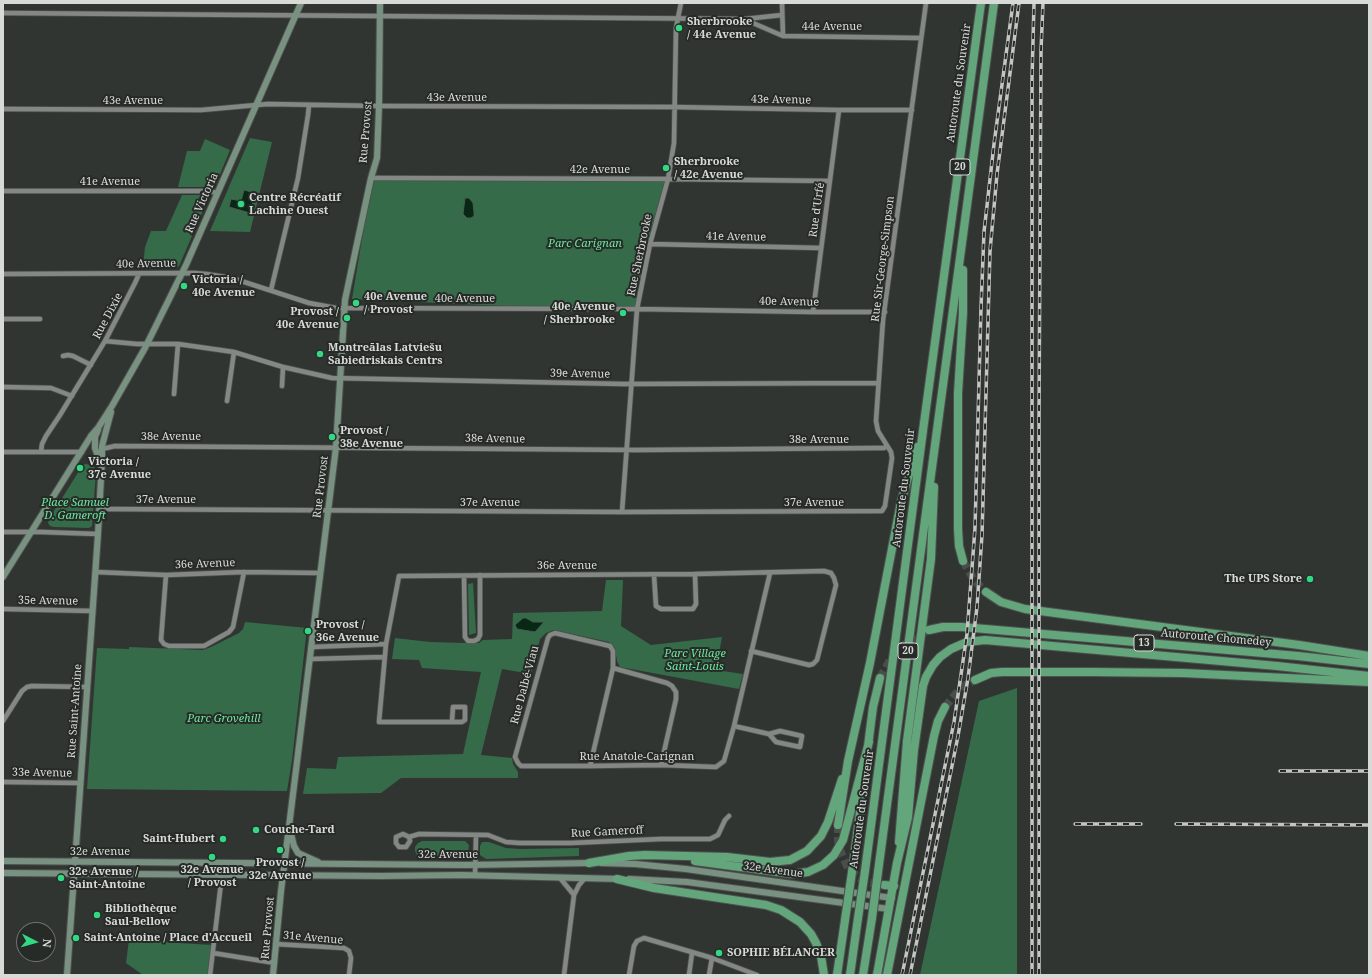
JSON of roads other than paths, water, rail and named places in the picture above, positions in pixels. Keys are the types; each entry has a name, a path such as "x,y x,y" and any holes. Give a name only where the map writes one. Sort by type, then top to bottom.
{"highway":[{"name":"Autoroute du Souvenir","path":"850,975 981,3"},
{"name":"20","path":"864,975 994,3"},
{"path":"963,241 963,313 959,359 958,405 958,538 963,561"},
{"path":"838,825 848,761 870,663 900,502 924,423"},
{"path":"877,975 892,898 897,863 907,741 931,559 937,430"},
{"path":"986,592 1001,602 1025,609 1299,645 1369,656"},
{"name":"Autoroute Chomedey","path":"929,630 949,626 990,629 1298,656 1369,664"},
{"name":"Autoroute Chomedey","path":"897,863 908,817 920,704 926,677 938,659 954,647 971,641 998,642 1277,666 1369,676"},
{"path":"975,680 991,674 1002,672 1078,672 1200,674 1369,682"},
{"path":"837,975 873,707 880,678"},
{"path":"887,975 934,736 938,721 945,707"},
{"path":"654,855 785,874 803,873 819,867 828,862 843,840 869,742"},
{"path":"589,863 629,856 654,855 727,857 770,862 785,861 799,856 815,844 827,827 848,761"},
{"path":"617,879 654,888 766,905 781,910 800,922 811,934 821,956 824,975"},
{"path":"884,885 894,886"}],"main road":[{"name":"Rue Victoria","path":"3,577 91,436 112,406 146,344 182,273 301,3"},
{"name":"Rue Provost","path":"273,975 283,875 336,447 344,308 371,178 377,158 380,3"},
{"name":"Rue Victoria","path":"99,449 112,406"},
{"path":"82,452 99,449 96,437 98,428"},
{"name":"Rue Saint-Antoine","path":"66,975 100,509 102,467 99,449"},
{"path":"289,828 296,851 301,855 321,863"},
{"name":"32e Avenue","path":"3,861 476,865 589,863 635,864 686,869 892,898"},
{"name":"32e Avenue","path":"3,872 476,876 617,879 692,883 889,909"}],"street":[{"name":"Rue Sherbrooke","path":"622,512 637,309 650,244 668,179 674,143 676,28 681,3"},
{"path":"782,3 783,36"},
{"name":"Rue Sir-George-Simpson","path":"880,512 883,511 885,507 892,460 891,452 876,424 878,383 885,312 926,3"},
{"name":"44e Avenue","path":"3,13 745,19 782,15"},
{"name":"44e Avenue","path":"745,19 783,36 921,38"},
{"path":"271,290 298,178 309,104"},
{"name":"43e Avenue","path":"3,109 196,110 256,105 309,104 379,106 675,107 912,110"},
{"name":"Rue d'Urfé","path":"813,312 839,110"},
{"name":"42e Avenue","path":"371,178 830,181"},
{"name":"41e Avenue","path":"3,190 210,191 217,193"},
{"name":"41e Avenue","path":"650,244 821,248"},
{"name":"40e Avenue","path":"3,274 194,273 227,277 313,304 344,308 885,312"},
{"name":"Rue Dixie","path":"41,452 42,444 46,436 105,341 139,274"},
{"path":"3,320 40,319"},
{"name":"39e Avenue","path":"105,341 137,344 178,344 234,352 283,368 340,379 632,384 878,383"},
{"path":"174,394 178,344"},
{"path":"227,401 234,352"},
{"path":"63,356 73,356 91,365"},
{"path":"282,386 283,368"},
{"path":"3,387 51,388 72,396"},
{"name":"38e Avenue","path":"99,449 115,446 627,450 884,448 887,446"},
{"path":"3,452 82,452"},
{"name":"37e Avenue","path":"100,509 880,512"},
{"path":"3,532 98,534"},
{"name":"36e Avenue","path":"452,721 379,722 384,657 399,576 654,575 824,571 831,573 836,585 817,660 813,664 809,665 752,651"},
{"name":"36e Avenue","path":"96,572 166,575 244,572 320,574"},
{"name":"36e Avenue","path":"166,575 161,640 164,644 169,646 204,646 229,632 233,627 244,572"},
{"name":"Rue Anatole-Carignan","path":"515,757 518,764 521,766 662,765 716,767 721,764 724,761 734,726 770,573"},
{"path":"654,575 656,606 661,609 693,609 696,604 695,574"},
{"path":"464,576 465,637 468,640 474,641 478,639 480,635 480,575"},
{"name":"35e Avenue","path":"3,609 93,611"},
{"name":"Rue Dalbé-Viau","path":"515,757 548,638 550,635 555,633 610,646 613,651 613,668 590,766"},
{"path":"312,647 386,644"},
{"path":"310,659 384,657"},
{"path":"613,668 667,683 672,686 676,692 676,699 662,765"},
{"path":"3,721 22,691 27,687 87,687"},
{"path":"734,726 769,734 780,731 802,736 800,747 776,742 769,734"},
{"name":"33e Avenue","path":"3,782 80,783"},
{"name":"Rue Gameroff","path":"409,837 420,834 488,835 506,842 520,843 710,839 718,835 725,820 729,816"},
{"path":"476,835 476,876"},
{"path":"210,975 221,874"},
{"path":"560,878 574,895"},
{"path":"564,975 574,895 579,885 585,878"},
{"path":"629,975 635,943 639,939 646,939 712,958 757,975"},
{"name":"31e Avenue","path":"275,944 344,948 349,951 351,958 349,975"},
{"path":"213,953 274,963"},
{"path":"690,975 692,953"},
{"path":"709,975 712,958"}],"tunnel":[{"path":"963,561 974,580 986,592"},
{"path":"880,678 890,660 899,649 915,637 929,630"},
{"path":"945,707 962,687 975,680"},
{"path":"838,825 838,841 847,866 861,879 870,883 883,885"}],"railway":[{"path":"902,975 954,722 967,634 975,528 984,232 1013,3"},
{"path":"910,975 958,736 968,678 977,607 982,535 990,251 997,174 1019,3"},
{"path":"1032,975 1032,79 1034,3"},
{"path":"1039,975 1039,419 1041,50 1043,3"},
{"path":"1280,771 1369,771"},
{"path":"1075,824 1141,824"},
{"path":"1176,824 1369,825"}],"place":[{"name":"Sherbrooke / 44e Avenue","path":"679,28"},
{"name":"Sherbrooke / 42e Avenue","path":"666,168"},
{"name":"Centre Récréatif Lachine Ouest","path":"241,204"},
{"name":"Victoria / 40e Avenue","path":"184,286"},
{"name":"40e Avenue / Provost","path":"356,303"},
{"name":"40e Avenue / Sherbrooke","path":"623,313"},
{"name":"Provost / 40e Avenue","path":"347,318"},
{"name":"Montreālas Latviešu Sabiedriskais Centrs","path":"320,354"},
{"name":"Provost / 38e Avenue","path":"332,437"},
{"name":"Victoria / 37e Avenue","path":"80,468"},
{"name":"The UPS Store","path":"1310,579"},
{"name":"Provost / 36e Avenue","path":"308,631"},
{"name":"Couche-Tard","path":"256,830"},
{"name":"Saint-Hubert","path":"223,839"},
{"name":"Provost / 32e Avenue","path":"280,850"},
{"name":"32e Avenue / Provost","path":"212,857"},
{"name":"32e Avenue / Saint-Antoine","path":"61,878"},
{"name":"Bibliothèque Saul-Bellow","path":"97,915"},
{"name":"Saint-Antoine / Place d'Accueil","path":"76,938"},
{"name":"SOPHIE BÉLANGER","path":"719,953"}],"park label":[{"name":"Parc Carignan","path":"585,244"},
{"name":"Place Samuel D. Gameroft","path":"75,509"},
{"name":"Parc Village Saint-Louis","path":"695,660"},
{"name":"Parc Grovehill","path":"224,719"}]}
